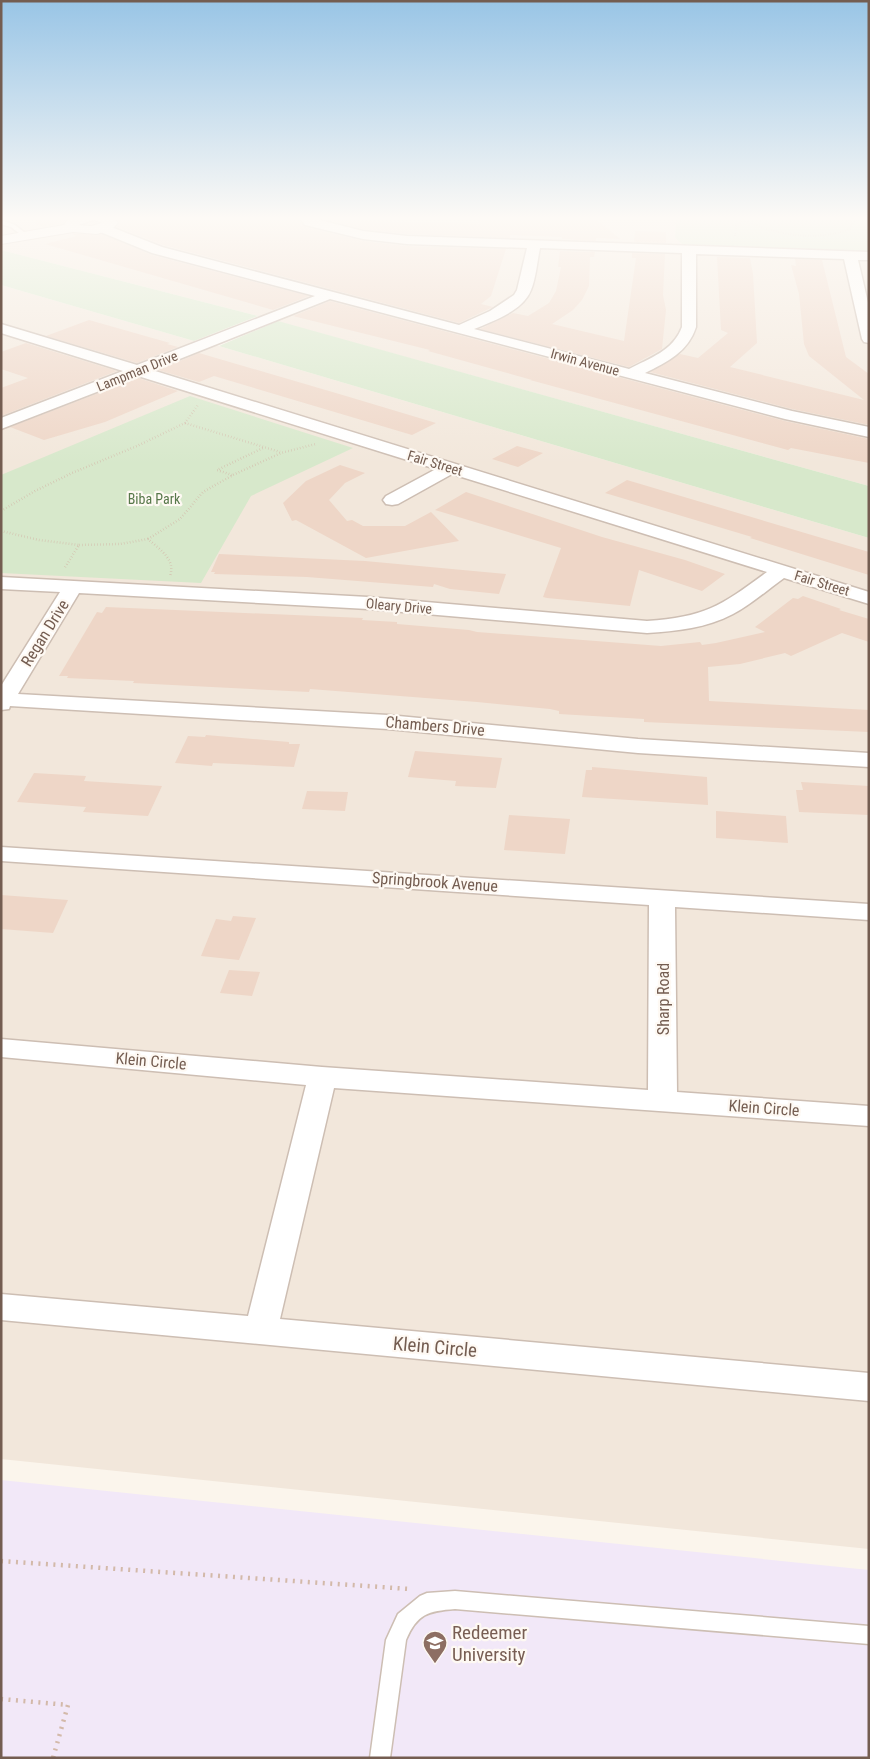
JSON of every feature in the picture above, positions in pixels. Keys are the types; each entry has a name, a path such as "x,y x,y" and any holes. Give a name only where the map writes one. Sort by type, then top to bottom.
{"street":[{"name":"Lampman Drive","path":"1,424 316,300"},
{"name":"Irwin Avenue","path":"349,300 807,420 869,432"},
{"path":"461,329 516,300"},
{"path":"631,374 665,356 686,338 689,327 689,300"},
{"path":"860,300 869,340"},
{"name":"Fair Street","path":"5,331 869,598"},
{"path":"392,500 450,468"},
{"name":"Oleary Drive","path":"1,583 66,582 368,602 647,627 688,623 717,614 728,609 781,571"},
{"name":"Regan Drive","path":"2,701 66,582"},
{"name":"Chambers Drive","path":"2,701 388,722 638,746 869,760"},
{"name":"Springbrook Avenue","path":"1,854 869,912"},
{"name":"Sharp Road","path":"662,897 663,1101"},
{"name":"Klein Circle","path":"1,1048 322,1077 869,1116"},
{"path":"261,1331 322,1077"},
{"name":"Klein Circle","path":"1,1307 869,1387"}],"lane":[{"path":"380,1758 396,1640 405,1620 427,1602 455,1600 869,1635"}],"path":[{"path":"1,511 36,490 137,446 185,422 196,409 198,403"},
{"path":"185,422 281,452"},
{"path":"1,531 39,540 79,545 120,544 148,539 180,519 203,492 233,475 281,452 310,447 324,441"},
{"path":"233,475 217,470 264,448"},
{"path":"148,539 168,557 172,570 167,581"},
{"path":"66,582 79,545"},
{"path":"1,1699 68,1705 53,1758"}],"shaded area":[{"path":"1,300 53,300 194,341 219,346 869,538 869,1549 1,1459"},
{"path":"196,300 869,300 869,486"},
{"name":"Redeemer University","path":"1,1480 869,1570 869,1758 1,1758"}],"green space":[{"path":"53,300 196,300 258,316 194,341"},
{"path":"278,321 869,486 869,538 219,346"},
{"name":"Biba Park","path":"190,396 353,448 251,496 201,583 1,573 1,475"}],"building":[{"path":"239,300 298,300 273,310"},
{"path":"372,300 486,300 481,304 493,307 459,323"},
{"path":"551,300 582,300 573,310 552,324 624,341 630,300 664,300 666,310 662,349 629,367 480,329 513,313 528,316"},
{"path":"719,300 755,300 757,343 730,367 864,400 809,356 804,344 800,300 832,300 846,357 869,374 869,425 792,409 650,372 680,354 698,358 728,333 721,330"},
{"path":"330,301 785,421 869,439 869,463 791,448 788,450 428,351 430,350 293,316"},
{"path":"89,320 170,343 167,344 178,347 137,363 46,336"},
{"path":"26,343 117,371 1,416 1,388 28,378 1,369 1,352"},
{"path":"199,353 436,423 412,435 214,376 199,382 158,370"},
{"path":"138,378 178,391 105,422 44,440 10,427"},
{"path":"517,446 543,453 518,467 492,459"},
{"path":"340,465 365,473 345,483 329,500 347,521 352,520 363,526 405,526 431,512 459,541 366,558 296,520 292,521 283,503 306,481"},
{"path":"627,480 869,552 869,575 750,538 752,537 605,493"},
{"path":"466,492 602,537 685,560 725,574 702,591 639,570 630,606 543,597 561,548 435,510"},
{"path":"219,554 365,561 506,574 499,594 450,589 434,584 433,587 307,577 214,574 215,572 211,572"},
{"path":"803,596 869,619 869,642 842,633 791,656 785,653 740,664 708,667 709,701 869,710 869,732 644,722 644,719 559,714 559,711 550,709 477,702 310,689 309,692 133,683 134,681 59,676 97,612 102,613 106,607 363,618 362,620 397,622 397,624 477,632 661,646 700,642 702,645 765,632 755,627 793,598 798,599"},
{"path":"206,735 300,744 294,767 213,763 212,766 175,763 188,736 205,737"},
{"path":"415,751 502,758 496,788 455,786 456,781 408,777"},
{"path":"592,767 707,777 708,805 582,797 586,770 592,770"},
{"path":"34,773 86,776 84,781 162,786 148,816 83,812 86,807 17,802"},
{"path":"801,782 869,786 869,815 799,812 796,790 803,790"},
{"path":"307,791 348,792 345,811 302,809"},
{"path":"716,811 786,816 788,843 716,838"},
{"path":"509,815 570,819 565,854 504,850"},
{"path":"1,895 68,900 53,933 1,929"},
{"path":"233,916 256,918 239,960 201,956 216,919 231,921"},
{"path":"229,970 260,972 252,996 220,993"}],"place":[{"name":"Redeemer University","path":"435,1664"}]}
